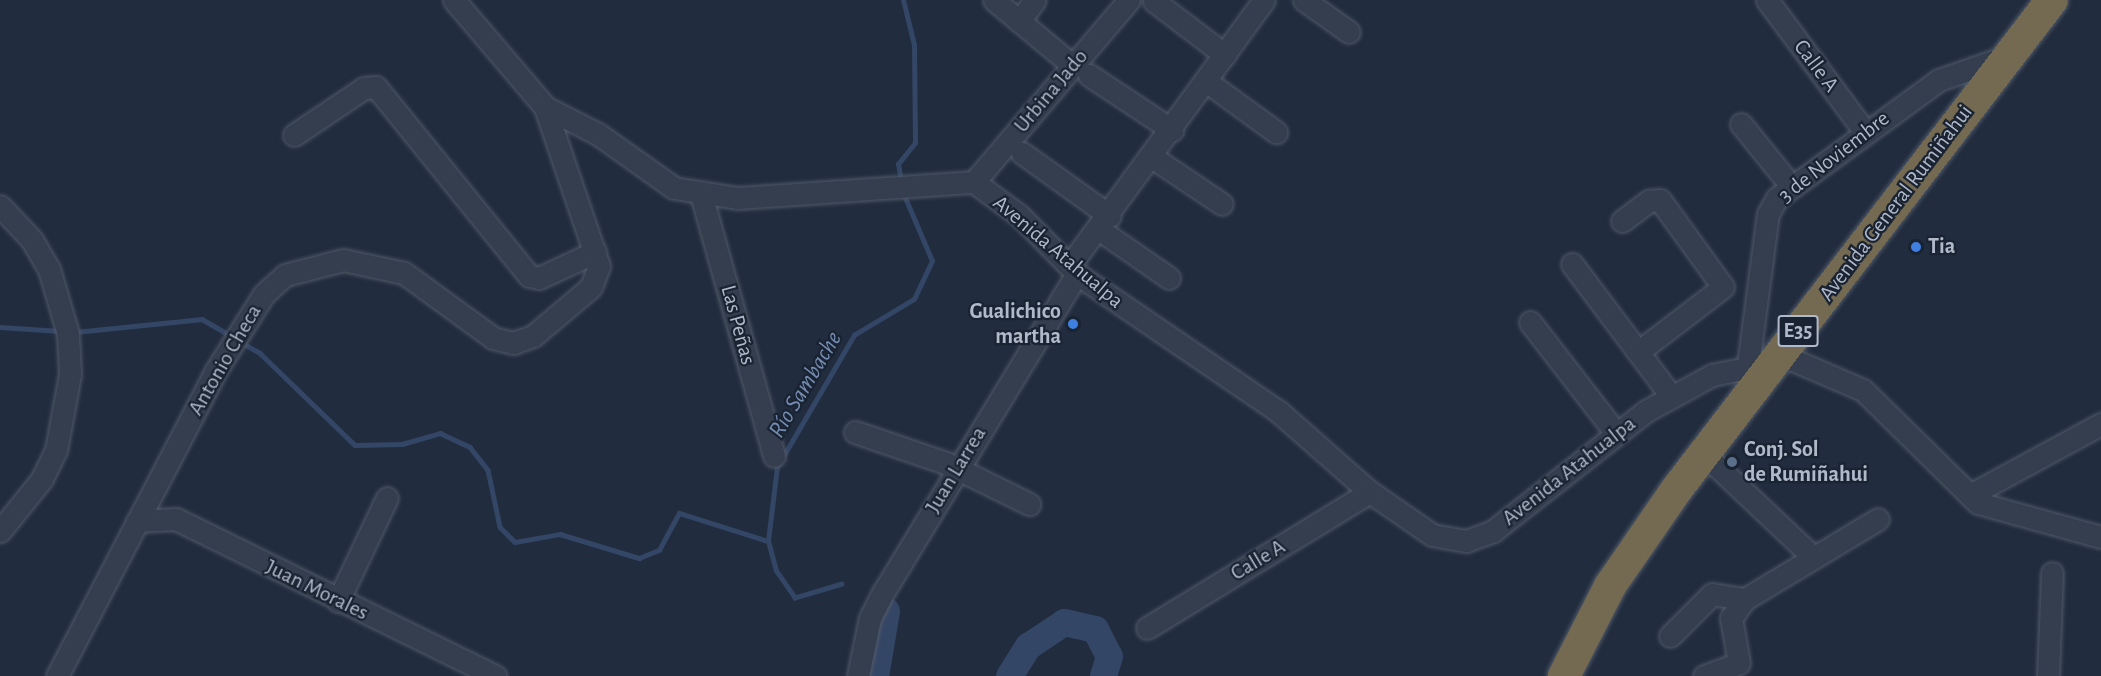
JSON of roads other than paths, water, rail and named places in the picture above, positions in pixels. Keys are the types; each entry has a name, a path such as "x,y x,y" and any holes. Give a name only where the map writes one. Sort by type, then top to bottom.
{"highway":[{"name":"Avenida General Rumiñahui","path":"1564,676 1610,586 1704,454 1762,363 2052,0"}],"street":[{"path":"454,0 545,107 598,134 674,188 701,194"},
{"path":"994,0 1081,70 1172,130"},
{"path":"1019,21 1035,0"},
{"name":"Urbina Jado","path":"974,182 1081,70 1130,0"},
{"name":"Juan Larrea","path":"858,676 870,618 1074,269 1264,0"},
{"path":"1304,0 1348,32"},
{"name":"Calle A","path":"1767,0 1865,132"},
{"path":"1154,1 1225,55"},
{"name":"3 de Noviembre","path":"1762,363 1768,214 1791,186 1939,80 2008,56"},
{"path":"1206,81 1276,132"},
{"path":"294,135 364,88 376,87 529,276 538,278 595,252"},
{"name":"Antonio Checa","path":"57,676 215,372 247,320 285,275 343,260 404,273 493,338 513,343 534,336 591,288 599,266 545,107"},
{"path":"1741,124 1791,186"},
{"path":"1022,153 1169,279"},
{"path":"1152,157 1222,204"},
{"name":"Avenida Atahualpa","path":"701,194 756,198 911,183 974,182 1020,216 1074,269 1278,411 1370,492 1432,535 1466,541 1504,524 1615,432 1671,396 1712,375 1762,363 1806,361 1863,390 1970,495 1989,509 2101,537"},
{"name":"Las Peñas","path":"701,194 774,456"},
{"path":"1622,221 1649,201 1660,200 1723,287 1638,352"},
{"path":"0,206 41,253 63,315 68,352 68,394 56,450 42,479 0,531"},
{"path":"1572,264 1671,396"},
{"path":"1530,322 1615,432"},
{"path":"1970,495 2101,424"},
{"path":"855,432 957,468 1029,504"},
{"path":"1704,454 1814,558"},
{"name":"Calle A","path":"1147,628 1370,492"},
{"path":"338,601 387,498"},
{"name":"Juan Morales","path":"137,521 176,519 338,601 495,676"},
{"path":"1704,676 1739,663 1731,618 1745,599 1878,519"},
{"path":"2048,676 2052,573"},
{"path":"1670,636 1712,594 1745,599"}],"waterway":[{"name":"Río Sambache","path":"901,181 898,164 915,143 914,45 903,0"},
{"name":"Río Sambache","path":"842,584 795,598 776,571 768,541 777,467 854,335 914,299 932,261 903,193"},
{"path":"75,332 202,319 231,336"},
{"path":"0,327 60,331"},
{"path":"241,342 260,353 355,445 402,444 440,433 470,447 488,470 500,527 515,542 560,534 639,558 659,550 679,513 768,541"},
{"path":"875,676 886,611"},
{"path":"1009,676 1028,646 1064,622 1095,629 1109,656 1103,676"}],"place":[{"name":"Tia","path":"1916,247"},
{"name":"Gualichico martha","path":"1073,324"},
{"name":"Conj. Sol de Rumiñahui","path":"1732,462"}]}
